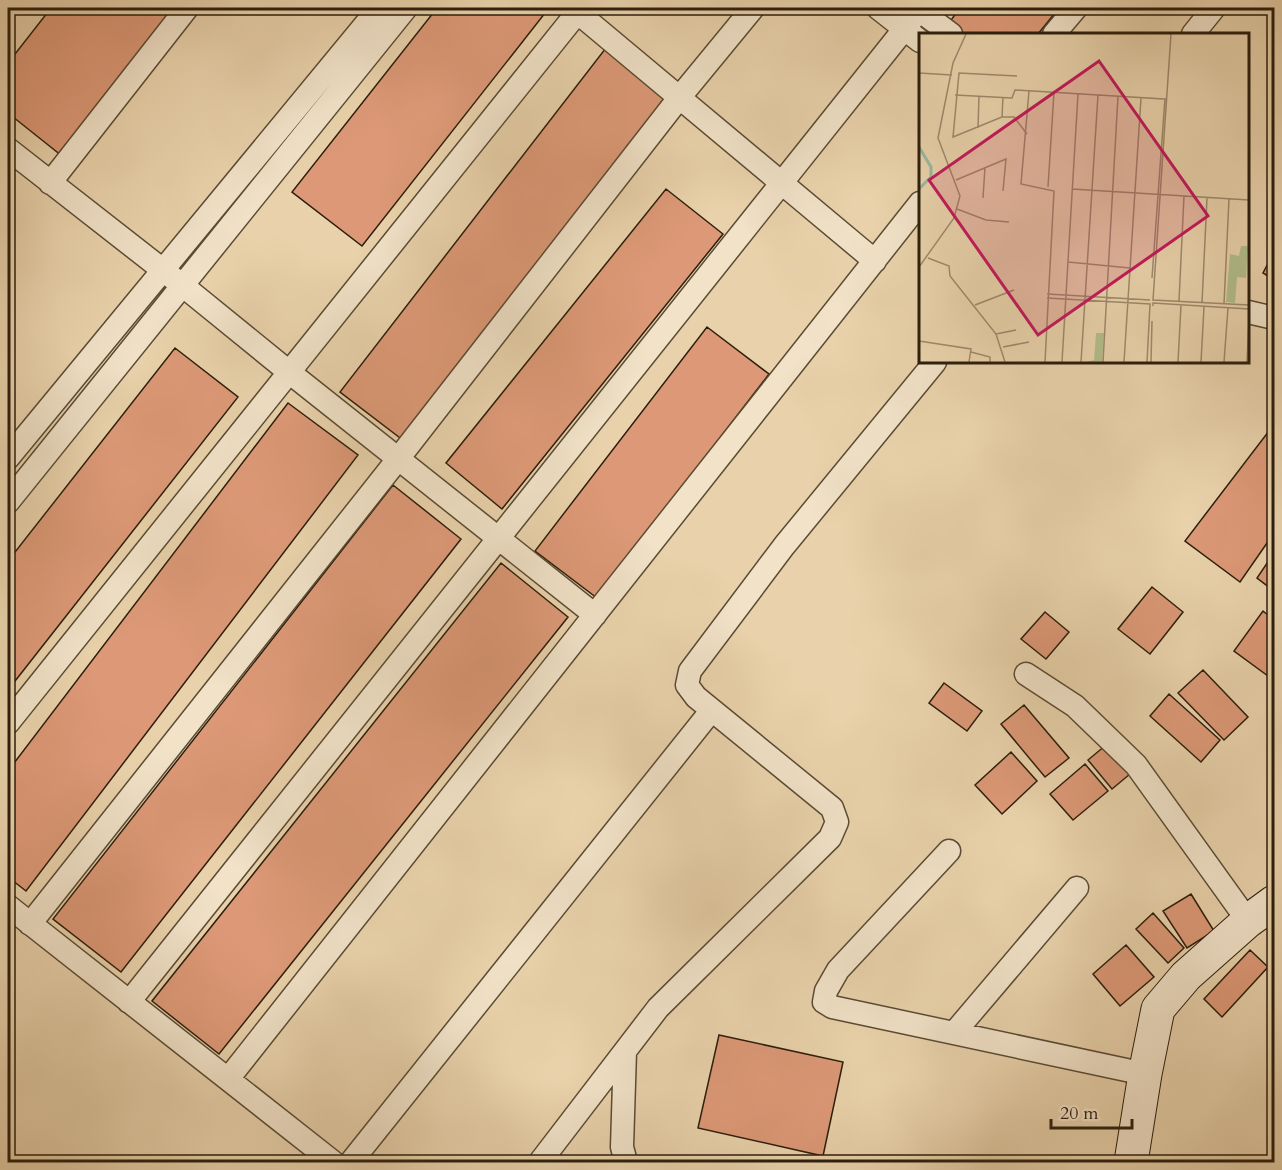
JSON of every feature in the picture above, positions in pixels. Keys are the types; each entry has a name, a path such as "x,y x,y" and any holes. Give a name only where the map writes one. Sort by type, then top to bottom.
{"street":[{"path":"50,183 187,8"},
{"path":"8,458 380,8"},
{"path":"8,502 406,8"},
{"path":"30,924 398,459 679,98 753,8"},
{"path":"878,8 913,35"},
{"path":"129,1002 781,183 913,35 919,8 950,33"},
{"path":"1055,33 1076,8"},
{"path":"1194,33 1214,8"},
{"path":"8,723 579,10 679,98 875,261"},
{"path":"8,149 595,615"},
{"path":"228,1079 919,206"},
{"path":"1249,312 1275,318"},
{"path":"540,1162 658,1008 830,838 837,822 832,808 696,697 687,686 690,670 784,546 934,363"},
{"path":"1026,674 1075,706 1136,765 1248,921"},
{"path":"351,1162 711,711"},
{"path":"949,851 838,970 826,991 824,1002 832,1007 1145,1074"},
{"path":"954,1033 1077,888"},
{"path":"1131,1162 1158,1009 1186,976 1248,921 1275,902"},
{"path":"8,906 333,1162"},
{"path":"625,1051 622,1147 626,1162"}],"building":[{"path":"51,8 178,8 62,156 8,113 8,63"},
{"path":"437,8 549,8 362,246 292,192"},
{"path":"960,8 1059,8 1039,33 961,33 948,24"},
{"path":"609,44 677,96 408,444 340,392"},
{"path":"666,189 723,234 502,509 446,463"},
{"path":"1274,252 1274,280 1263,273"},
{"path":"707,327 769,374 597,598 535,551"},
{"path":"175,348 238,397 8,690 8,561"},
{"path":"288,403 358,455 26,891 8,877 8,771"},
{"path":"1272,427 1274,533 1240,582 1185,541"},
{"path":"393,485 461,539 121,972 53,919"},
{"path":"1274,553 1274,591 1257,578"},
{"path":"501,563 568,617 219,1054 152,1001"},
{"path":"1152,587 1183,612 1150,654 1118,629"},
{"path":"1263,611 1274,620 1274,668 1268,676 1234,651"},
{"path":"1045,612 1069,632 1046,659 1021,639"},
{"path":"1203,670 1248,717 1224,740 1178,693"},
{"path":"944,683 982,711 967,731 929,703"},
{"path":"1169,694 1220,740 1201,762 1150,716"},
{"path":"1024,705 1069,758 1045,777 1001,724"},
{"path":"1106,745 1130,774 1112,789 1088,760"},
{"path":"1011,752 1037,781 1002,814 975,785"},
{"path":"1085,764 1108,791 1073,820 1050,794"},
{"path":"1191,894 1214,931 1187,948 1163,911"},
{"path":"1153,913 1184,948 1168,963 1136,929"},
{"path":"1126,945 1154,977 1120,1006 1093,974"},
{"path":"1250,950 1268,967 1222,1017 1204,999"},
{"path":"719,1035 843,1062 823,1156 698,1128"}]}
